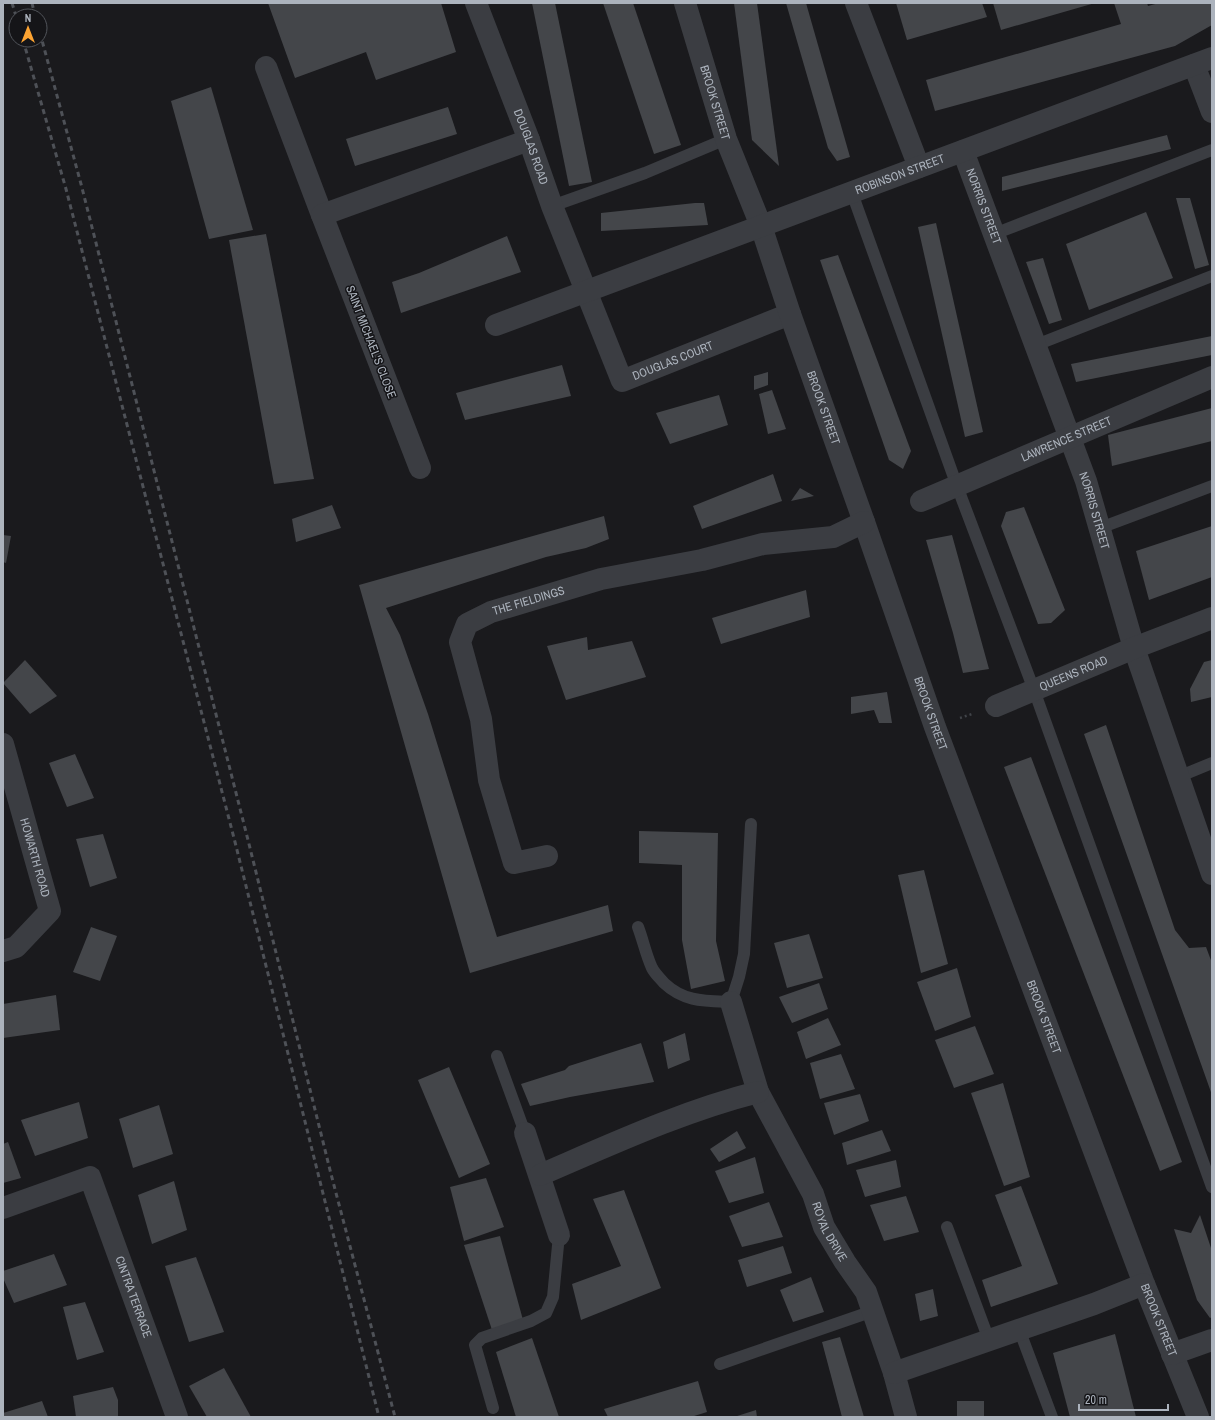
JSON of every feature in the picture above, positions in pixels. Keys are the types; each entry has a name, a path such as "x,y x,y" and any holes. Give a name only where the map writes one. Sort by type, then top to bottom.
{"street":[{"name":"DOUGLAS ROAD","path":"476,3 529,140 552,206 587,291"},
{"name":"BROOK STREET","path":"685,3 726,139 761,226 790,314 935,727 1144,1284 1198,1417"},
{"path":"856,3 919,167"},
{"path":"1203,62 1212,112"},
{"name":"ROBINSON STREET","path":"496,325 1203,62"},
{"name":"SAINT MICHAEL'S CLOSE","path":"266,68 420,468"},
{"path":"322,215 529,140"},
{"name":"NORRIS STREET","path":"963,151 1086,481 1134,648 1212,874"},
{"name":"DOUGLAS COURT","path":"587,291 622,381 790,314"},
{"name":"LAWRENCE STREET","path":"921,501 1212,377"},
{"name":"THE FIELDINGS","path":"547,856 514,863 489,780 481,719 460,642 467,624 491,612 602,579 702,560 763,544 833,537 864,522"},
{"name":"QUEENS ROAD","path":"996,706 1134,648 1212,618"},
{"name":"HOWARTH ROAD","path":"3,744 50,911 16,947 3,952"},
{"name":"ROYAL DRIVE","path":"731,1002 758,1092 813,1194 824,1227 845,1262 866,1292 894,1373 906,1417"},
{"path":"540,1175 647,1129 730,1099 758,1092"},
{"path":"525,1133 559,1235"},
{"name":"CINTRA TERRACE","path":"3,1208 90,1177 177,1417"},
{"path":"894,1373 1094,1304 1144,1284"},
{"path":"1172,1354 1212,1340"}],"lane":[{"path":"552,206 645,173 726,139"},
{"path":"994,234 1212,150"},
{"path":"852,193 957,486 1034,690 1212,1187"},
{"path":"1036,345 1212,276"},
{"path":"1100,528 1212,486"},
{"path":"1178,776 1212,763"},
{"path":"638,927 653,969 668,987 687,998 731,1002 744,954 751,824"},
{"path":"497,1056 525,1133"},
{"path":"947,1227 989,1340"},
{"path":"493,1408 475,1345 482,1338 531,1321 546,1313 553,1297 559,1235"},
{"path":"720,1364 873,1311"},
{"path":"1019,1329 1052,1417"}],"path":[{"path":"935,727 996,706"}],"building":[{"path":"268,3 441,3 456,52 376,80 366,52 295,78"},
{"path":"532,3 555,3 592,182 569,186"},
{"path":"603,3 633,3 681,145 654,154"},
{"path":"734,3 757,3 779,166 752,140"},
{"path":"786,3 806,3 850,157 837,161 828,148"},
{"path":"896,3 982,3 987,17 907,40"},
{"path":"993,3 1095,3 1001,30"},
{"path":"1114,3 1147,3 1148,6 1159,3 1212,3 1212,25 1175,46 935,111 926,80 1121,24"},
{"path":"211,87 253,230 209,239 171,101"},
{"path":"448,107 457,134 355,166 346,139"},
{"path":"1167,135 1171,149 1002,191 1002,177"},
{"path":"1176,198 1190,198 1209,265 1195,269"},
{"path":"704,203 708,225 601,231 601,213"},
{"path":"1146,212 1173,278 1089,310 1066,244"},
{"path":"936,223 983,432 965,437 918,227"},
{"path":"266,234 314,479 274,484 229,240"},
{"path":"507,236 521,272 401,313 392,282 419,273"},
{"path":"838,255 911,451 903,469 889,460 820,260"},
{"path":"1043,258 1062,320 1049,324 1026,262"},
{"path":"1212,336 1212,355 1076,382 1071,364"},
{"path":"562,365 571,396 465,420 456,393"},
{"path":"768,372 768,385 754,390 754,376"},
{"path":"772,390 786,429 768,434 759,394"},
{"path":"719,395 728,425 670,444 656,413"},
{"path":"1212,408 1212,441 1112,466 1108,435"},
{"path":"773,474 782,501 702,529 693,506"},
{"path":"800,488 814,496 791,501"},
{"path":"332,505 341,528 296,542 292,519"},
{"path":"1024,507 1065,610 1051,623 1038,624 1001,526 1006,512"},
{"path":"604,516 609,539 586,548 546,557 386,608 400,635 428,714 497,937 608,905 613,931 470,973 359,585"},
{"path":"1212,526 1212,577 1149,600 1136,551"},
{"path":"3,535 11,536 6,563 3,562"},
{"path":"952,535 989,669 963,673 926,540"},
{"path":"806,590 810,617 721,644 712,618"},
{"path":"587,637 588,650 632,641 646,677 566,700 547,646"},
{"path":"25,660 57,696 30,714 3,683"},
{"path":"1212,660 1212,697 1191,702 1190,689 1204,662"},
{"path":"887,692 892,723 879,723 874,710 851,714 851,697"},
{"path":"1106,725 1175,930 1189,948 1206,947 1212,963 1212,1095 1084,734"},
{"path":"75,754 94,798 67,807 49,763"},
{"path":"1031,757 1182,1162 1160,1171 1004,767"},
{"path":"639,831 718,833 716,941 725,981 691,989 682,940 682,865 639,863"},
{"path":"103,834 117,878 90,887 76,839"},
{"path":"924,870 948,964 921,973 898,875"},
{"path":"91,927 117,936 100,981 73,972"},
{"path":"809,934 823,978 787,988 774,943"},
{"path":"957,968 971,1017 935,1031 917,982"},
{"path":"819,983 828,1009 792,1023 779,997"},
{"path":"56,995 60,1030 3,1038 3,1004"},
{"path":"828,1018 841,1045 806,1059 797,1032"},
{"path":"975,1026 994,1074 954,1088 935,1040"},
{"path":"685,1033 690,1060 668,1069 663,1042"},
{"path":"641,1043 654,1082 570,1097 530,1106 521,1084 565,1070 569,1066"},
{"path":"841,1054 855,1089 820,1099 810,1063"},
{"path":"449,1067 490,1164 459,1178 418,1080"},
{"path":"1003,1083 1030,1177 1004,1186 971,1093"},
{"path":"860,1094 869,1121 834,1135 824,1103"},
{"path":"79,1102 88,1138 35,1156 21,1120"},
{"path":"159,1105 173,1154 133,1168 119,1119"},
{"path":"882,1130 891,1151 847,1165 842,1143"},
{"path":"737,1131 746,1148 719,1162 710,1149"},
{"path":"8,1142 21,1178 3,1183 3,1144"},
{"path":"755,1157 764,1193 729,1203 715,1171"},
{"path":"896,1160 901,1187 865,1197 856,1170"},
{"path":"486,1178 504,1227 464,1241 450,1187"},
{"path":"174,1181 187,1230 152,1244 138,1195"},
{"path":"1021,1186 1058,1284 991,1307 982,1280 1022,1266 995,1195"},
{"path":"624,1190 661,1288 581,1320 572,1284 621,1266 593,1199"},
{"path":"906,1196 919,1232 884,1241 870,1205"},
{"path":"769,1202 783,1237 742,1247 729,1216"},
{"path":"1200,1215 1212,1251 1212,1317 1210,1318 1197,1300 1174,1229 1191,1233"},
{"path":"500,1236 523,1320 492,1330 464,1245"},
{"path":"783,1246 792,1273 747,1287 738,1260"},
{"path":"54,1254 67,1285 14,1303 3,1278 3,1271"},
{"path":"196,1257 224,1332 189,1342 165,1266"},
{"path":"811,1277 824,1312 793,1322 780,1290"},
{"path":"933,1289 938,1316 920,1321 915,1294"},
{"path":"85,1302 104,1352 77,1360 63,1307"},
{"path":"1115,1334 1136,1417 1070,1417 1053,1353"},
{"path":"840,1337 864,1417 842,1417 822,1342"},
{"path":"532,1338 559,1417 516,1417 496,1352"},
{"path":"224,1368 251,1417 207,1417 189,1386"},
{"path":"698,1381 707,1412 691,1417 608,1417 604,1409"},
{"path":"113,1387 118,1400 118,1417 76,1417 73,1396"},
{"path":"42,1401 48,1417 3,1417 3,1413"},
{"path":"957,1401 984,1401 984,1417 957,1417"},
{"path":"756,1410 757,1417 734,1417"}],"railway":[{"path":"12,3 14,8"},
{"path":"32,3 33,8"},
{"path":"25,48 66,189 235,842 379,1417"},
{"path":"44,48 81,184 248,840 331,1174 395,1417"}]}
